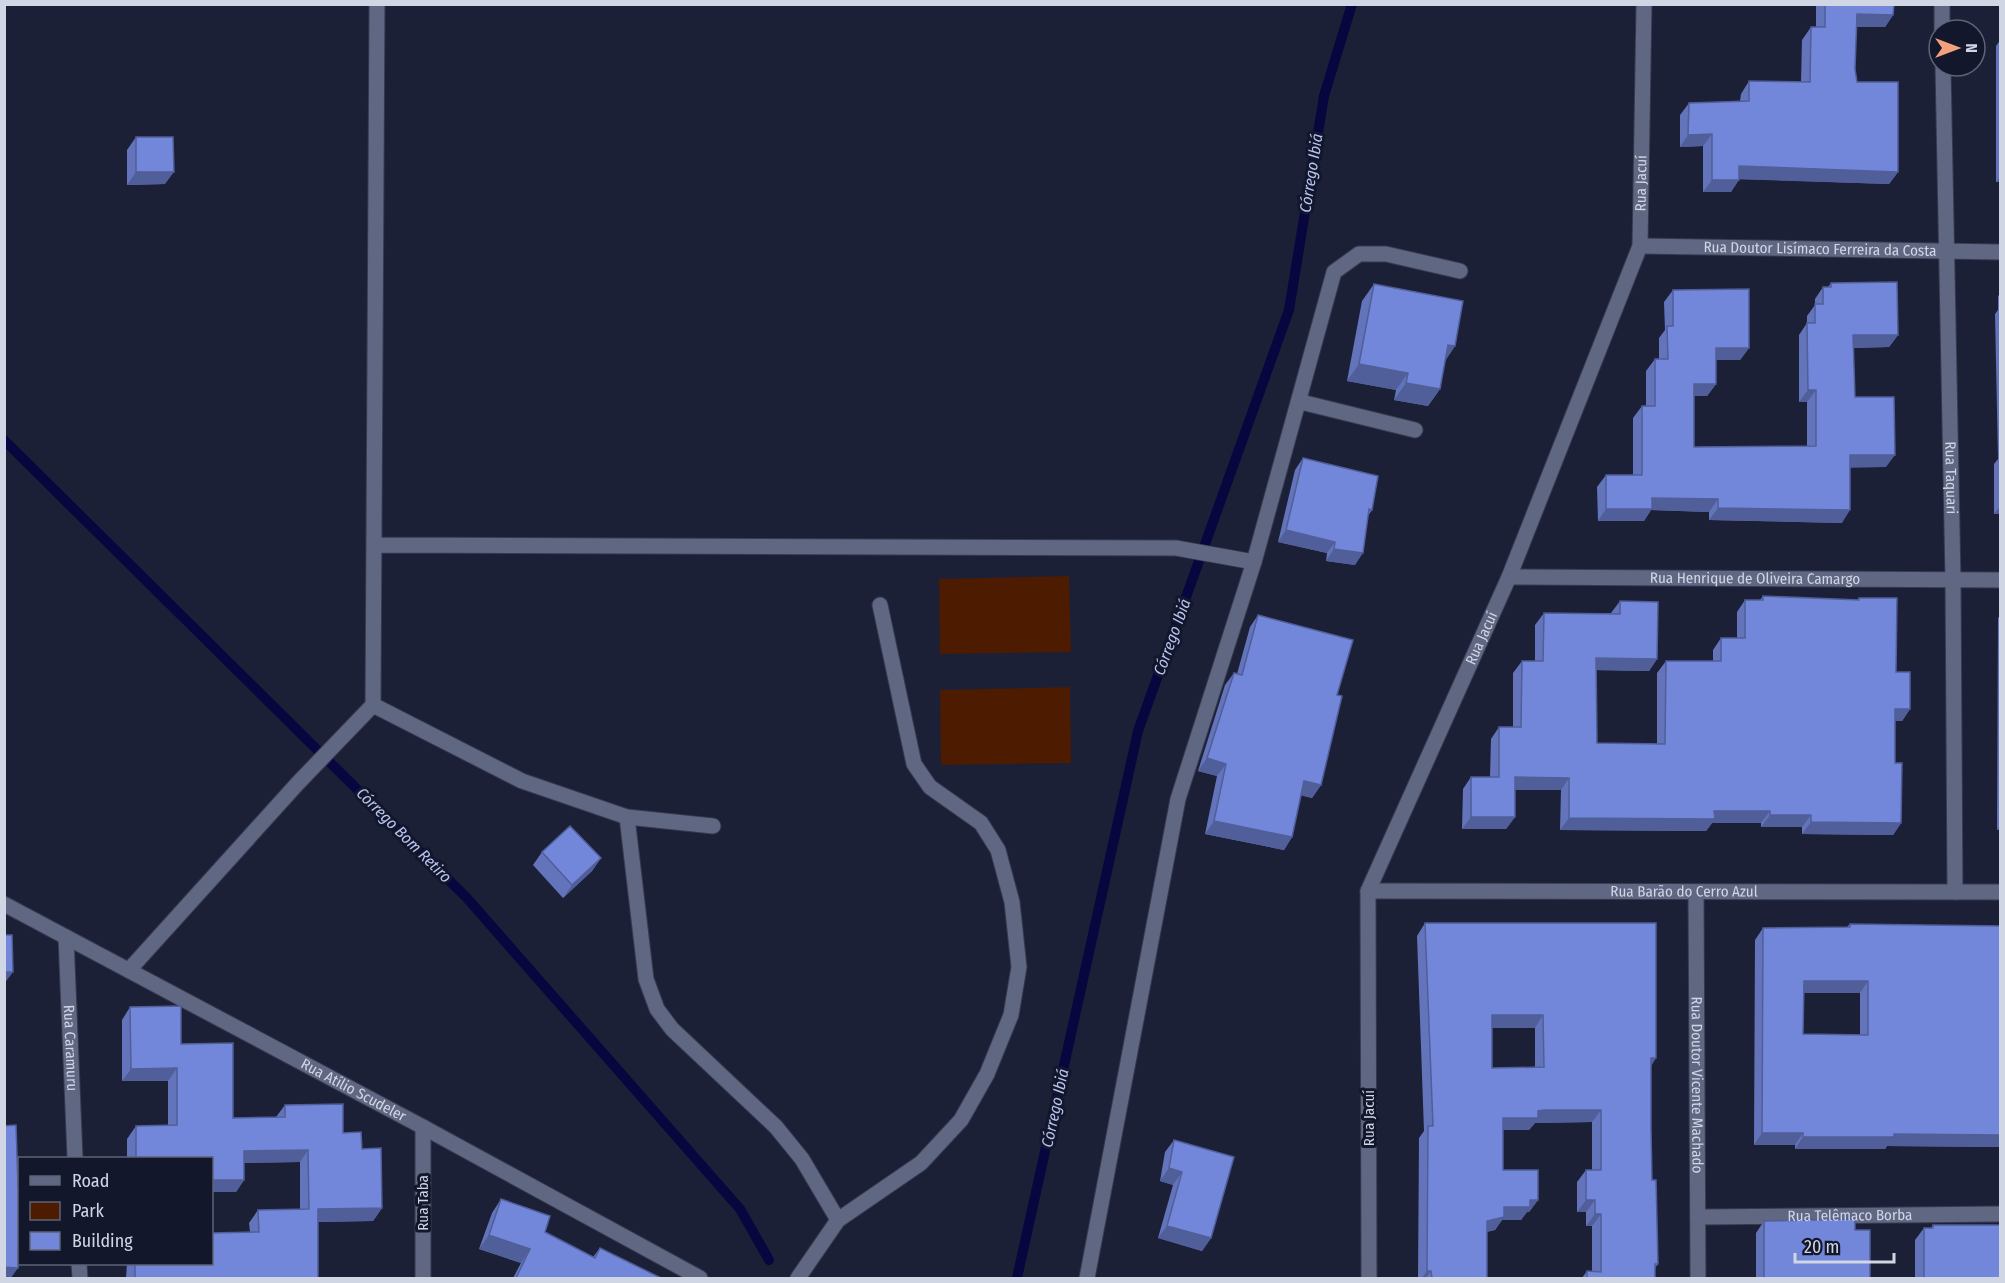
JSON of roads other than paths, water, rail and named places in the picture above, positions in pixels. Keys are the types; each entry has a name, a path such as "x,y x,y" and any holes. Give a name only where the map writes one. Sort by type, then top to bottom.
{"street":[{"path":"129,970 298,783 373,705 376,545 378,4"},
{"name":"Rua Jacuí","path":"1369,1278 1368,891 1509,577 1640,246 1644,4"},
{"name":"Rua Taquari","path":"1943,78 1953,580 1955,892"},
{"name":"Rua Doutor Lisímaco Ferreira da Costa","path":"1640,246 1947,253 2001,252"},
{"path":"1087,1278 1178,798 1254,562 1334,272 1359,254 1386,254 1460,271"},
{"path":"1300,402 1414,430"},
{"path":"376,545 1176,548 1254,562"},
{"name":"Rua Henrique de Oliveira Camargo","path":"1509,577 2001,580"},
{"path":"798,1278 838,1220 921,1164 961,1120 987,1074 1011,1015 1019,967 1012,902 998,850 981,823 930,787 914,764 880,605"},
{"path":"373,705 522,781 627,817 713,826"},
{"path":"627,817 646,979 657,1009 672,1029 776,1126 802,1160 838,1220"},
{"name":"Rua Barão do Cerro Azul","path":"1368,891 2001,892"},
{"name":"Rua Doutor Vicente Machado","path":"1696,893 1698,1278"},
{"name":"Rua Atílio Scudeler","path":"4,904 423,1127 700,1278"},
{"name":"Rua Caramuru","path":"66,937 75,1157"},
{"name":"Rua Taba","path":"423,1127 423,1278"},
{"name":"Rua Telêmaco Borba","path":"1698,1217 2001,1214"}],"waterway":[{"name":"Córrego Ibiá","path":"1017,1278 1138,731 1289,310 1324,96 1352,4"},
{"name":"Córrego Bom Retiro","path":"4,440 466,897 740,1209 769,1260"}]}
